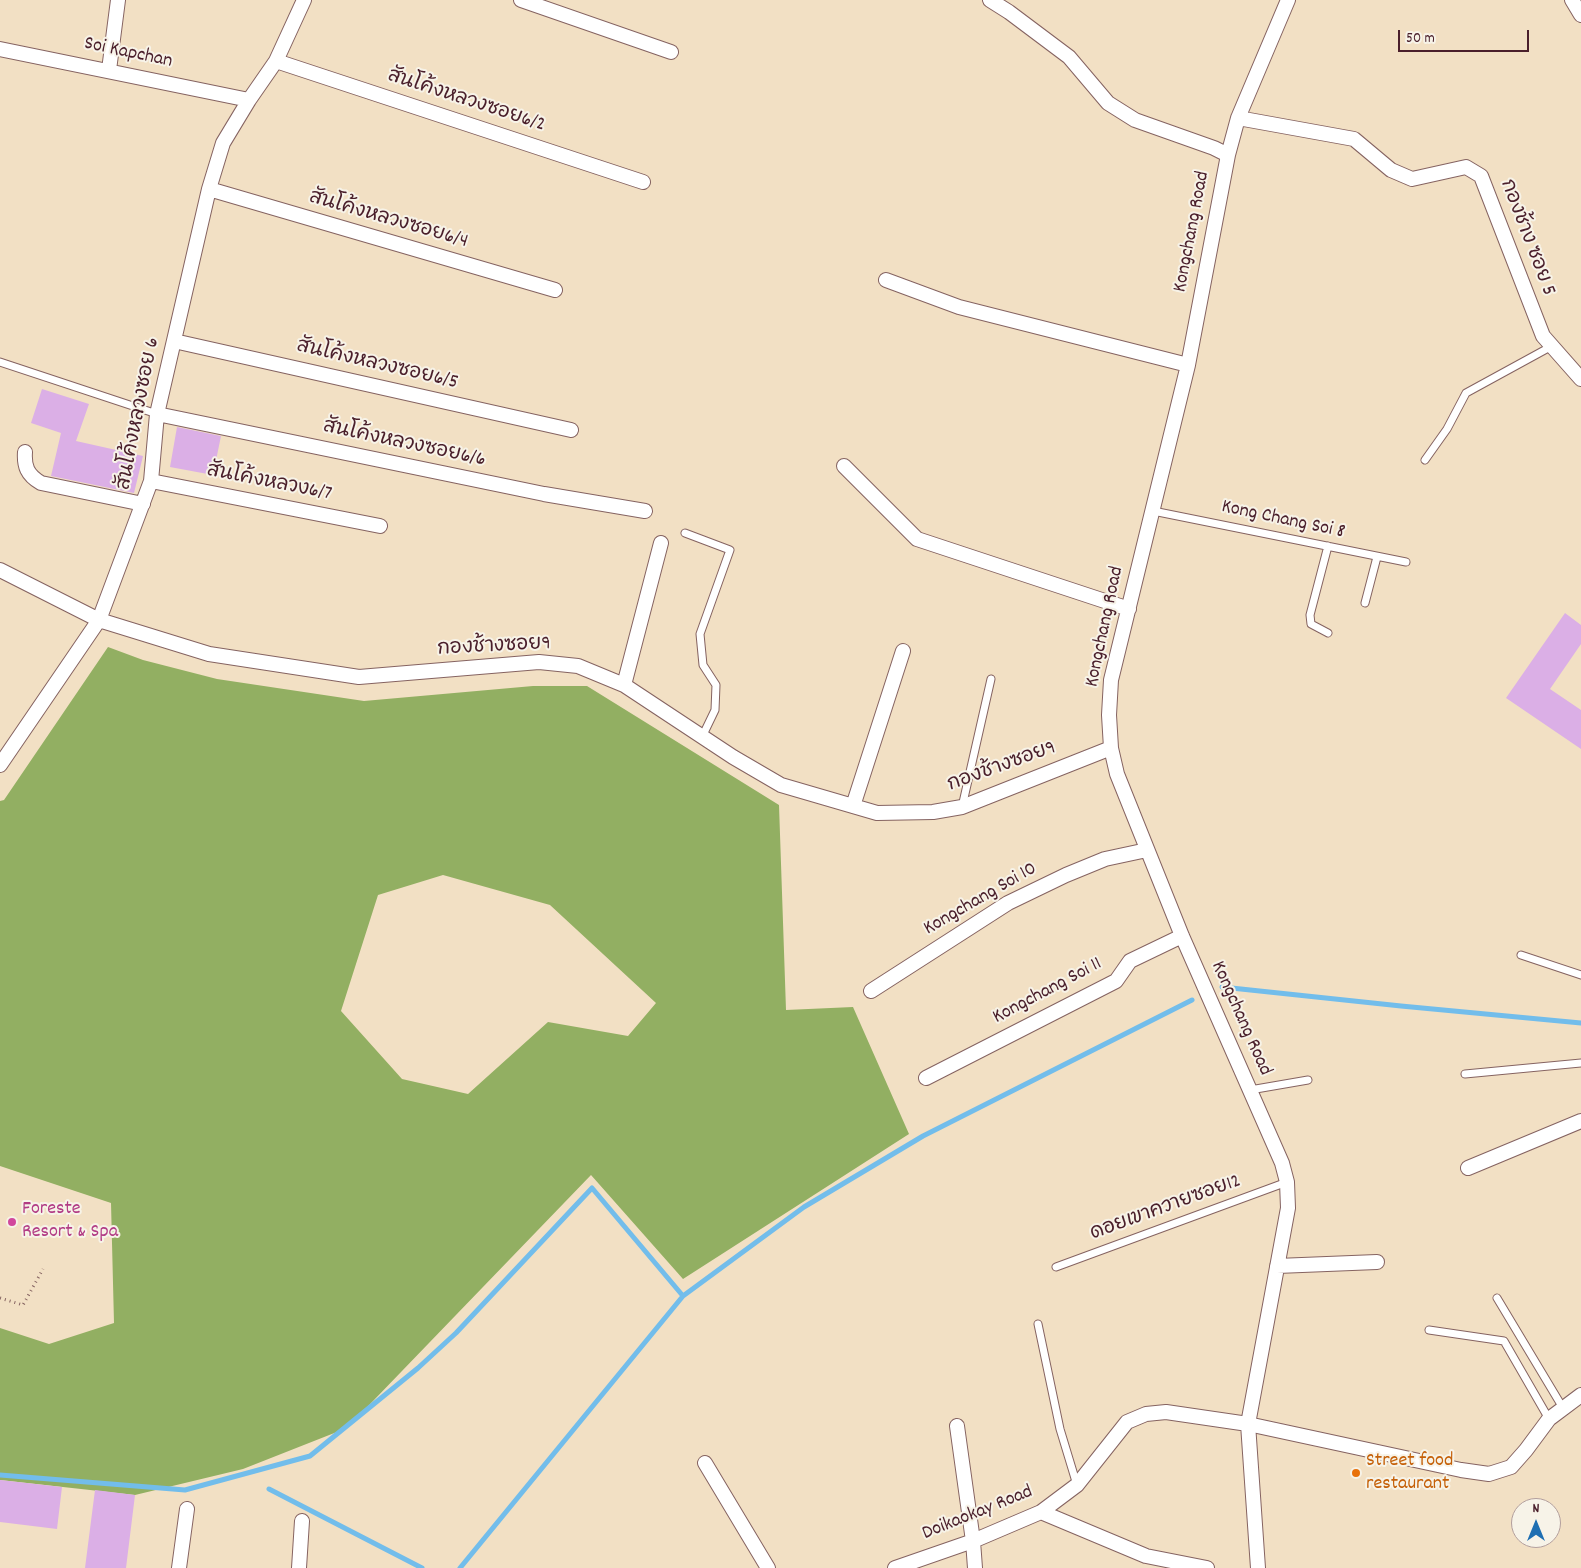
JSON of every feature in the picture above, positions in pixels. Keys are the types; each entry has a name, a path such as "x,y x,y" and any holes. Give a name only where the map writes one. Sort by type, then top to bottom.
{"street":[{"path":"109,70 118,0"},
{"name":"สันโค้งหลวงซอย 6","path":"0,765 99,620 151,481 157,414 209,189 223,143 249,100 276,61 304,0"},
{"path":"521,0 671,52"},
{"path":"990,0 1069,57 1108,103 1136,120 1214,148 1228,156"},
{"name":"Kongchang Road","path":"1258,1568 1248,1424 1288,1208 1287,1182 1282,1163 1182,936 1117,774 1111,748 1109,715 1112,680 1188,365 1228,156 1238,118 1288,0"},
{"path":"1572,0 1581,15"},
{"name":"Soi Kapchan","path":"0,49 249,100"},
{"name":"สันโค้งหลวงซอย6/2","path":"276,61 644,182"},
{"name":"กองช้าง ซอย 5","path":"1238,118 1354,140 1391,170 1412,178 1466,167 1481,176 1543,336 1581,380"},
{"name":"สันโค้งหลวงซอย6/4","path":"209,189 555,290"},
{"path":"886,280 959,307 1188,365"},
{"name":"สันโค้งหลวงซอย6/5","path":"174,341 571,430"},
{"name":"สันโค้งหลวงซอย6/6","path":"157,414 544,494 645,511"},
{"path":"24,452 26,470 34,479 41,483 143,504"},
{"path":"844,466 918,539 1129,608"},
{"name":"สันโค้งหลวง6/7","path":"151,481 380,526"},
{"path":"624,685 661,543"},
{"name":"กองช้างซอย9","path":"0,570 99,620 209,654 359,677 539,662 578,666 624,685 733,757 781,785 877,813 933,812 962,808 1111,748"},
{"path":"854,806 903,651"},
{"name":"Kongchang Soi 10","path":"870,991 1008,903 1066,875 1105,859 1147,850"},
{"name":"Kongchang Soi 11","path":"926,1078 1116,981 1130,961 1182,936"},
{"path":"1468,1168 1581,1121"},
{"path":"1277,1266 1378,1262"},
{"name":"Doikaokay Road","path":"895,1568 973,1541 1041,1512 1077,1485 1127,1422 1146,1414 1166,1412 1248,1424 1452,1468 1489,1474 1511,1467 1549,1419 1581,1395"},
{"path":"957,1426 975,1568"},
{"path":"705,1463 768,1568"},
{"path":"179,1568 187,1509"},
{"path":"1041,1512 1146,1556 1207,1568"},
{"path":"298,1568 302,1521"}],"lane":[{"path":"1425,460 1447,429 1466,393 1557,351"},
{"path":"0,362 157,414"},
{"name":"Kong Chang Soi 8","path":"1153,510 1406,562"},
{"path":"685,533 730,550 700,634 702,664 716,685 715,710 702,737"},
{"path":"1328,546 1310,615 1311,624 1328,633"},
{"path":"1365,603 1378,557"},
{"path":"962,808 991,679"},
{"path":"1521,955 1581,975"},
{"path":"1466,1074 1581,1063"},
{"path":"1250,1090 1308,1080"},
{"name":"ดอยเขาควายซอย12","path":"1056,1267 1287,1182"},
{"path":"1497,1298 1563,1408"},
{"path":"1038,1324 1060,1429 1077,1485"},
{"path":"1428,1330 1504,1341 1549,1419"}],"path":[{"path":"0,1298 23,1304 43,1269"}],"green space":[{"path":"108,647 143,660 217,679 364,701 533,686 587,686 779,805 786,1010 853,1007 909,1134 683,1279 591,1175 347,1428 243,1469 135,1495 0,1480 0,1328 49,1344 114,1323 111,1203 0,1166 0,801 4,800","holes":["443,875 550,905 656,1003 628,1036 548,1022 468,1094 402,1079 341,1011 378,895"]}],"building":[{"path":"42,389 89,404 76,441 143,456 134,493 51,476 61,433 31,423"},
{"path":"177,427 221,436 213,475 170,467"},
{"path":"1565,613 1581,625 1581,644 1550,689 1581,710 1581,749 1506,698"},
{"path":"0,1480 62,1487 57,1529 0,1522"},
{"path":"95,1490 135,1495 126,1568 85,1568"}],"waterway":[{"path":"1222,987 1581,1023"},
{"path":"460,1568 683,1296 804,1207 923,1136 1192,1000"},
{"path":"0,1475 185,1490 310,1456 418,1368 456,1333 592,1188 683,1296"},
{"path":"269,1489 422,1568"}],"place":[{"name":"Foreste Resort & Spa","path":"12,1222"},
{"name":"Street food restaurant","path":"1356,1473"}]}
